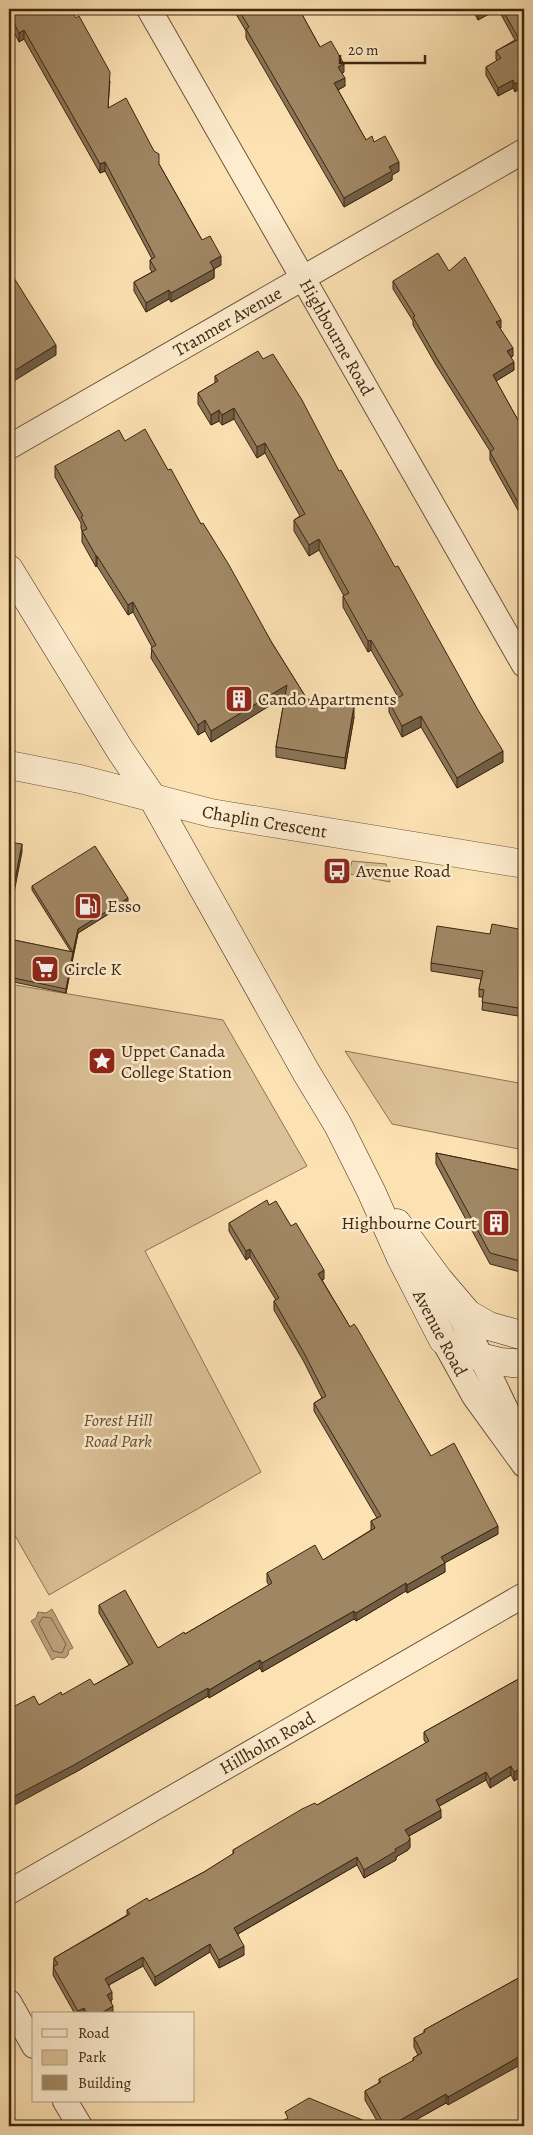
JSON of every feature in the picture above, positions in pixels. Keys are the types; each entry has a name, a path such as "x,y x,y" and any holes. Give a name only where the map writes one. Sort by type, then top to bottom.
{"main road":[{"name":"Avenue Road","path":"9,569 120,750 152,797 338,1126 371,1191 400,1258 443,1340"},
{"name":"Chaplin Crescent","path":"9,765 80,779 211,813 524,864"},
{"name":"Avenue Road","path":"371,1191 439,1280"},
{"path":"439,1280 468,1314 489,1326 524,1336"},
{"path":"443,1340 464,1353 482,1358 524,1364"}],"street":[{"name":"Highbourne Road","path":"149,9 524,665"},
{"name":"Tranmer Avenue","path":"9,447 524,151"},
{"name":"Avenue Road","path":"439,1280 482,1358 524,1447"},
{"name":"Avenue Road","path":"443,1340 474,1396 524,1465"},
{"name":"Hillholm Road","path":"9,1892 524,1595"},
{"path":"9,2002 32,2042"},
{"path":"66,2102 80,2126"}],"green space":[{"path":"352,861 386,864 390,882 349,874"},
{"name":"Forest Hill Road Park","path":"9,984 223,1020 307,1166 145,1251 261,1472 49,1595 9,1525"},
{"path":"345,1051 524,1084 524,1150 392,1124"}],"water":[{"path":"52,1609 73,1648 69,1650 65,1658 57,1657 52,1660 31,1621 36,1618 38,1612 46,1613"}],"building":[{"path":"9,9 70,9 76,18 79,16 110,72 108,108 126,98 154,151 159,154 159,164 202,240 210,236 221,256 210,262 214,269 171,293 169,290 146,303 134,282 156,270 150,260 155,257 105,162 100,164 24,30 19,33 9,13"},
{"path":"238,9 299,9 320,47 331,41 344,64 338,67 345,78 334,83 366,140 372,136 374,142 385,136 399,162 389,167 392,171 344,198 246,29 249,27"},
{"path":"502,9 524,9 524,78 515,84 513,80 498,88 486,67 501,58 496,51 519,39"},
{"path":"438,253 449,271 465,257 501,320 496,322 513,348 507,351 514,362 493,375 524,431 524,513 490,452 494,449 436,357 413,317 415,316 393,281"},
{"path":"9,270 56,345 9,374"},
{"path":"258,351 263,359 273,354 302,400 339,471 341,470 395,567 398,566 478,710 503,751 457,778 421,716 402,726 389,702 403,695 371,640 368,641 343,596 349,593 319,539 309,545 294,520 305,514 265,443 257,447 234,408 222,415 219,410 211,415 198,393 218,381 215,376"},
{"path":"145,429 168,470 171,469 201,524 203,523 229,565 272,643 307,699 354,706 345,758 276,747 287,685 211,731 205,720 198,725 151,648 156,645 133,602 128,605 82,531 87,529 81,517 83,516 55,466 119,430 125,441"},
{"path":"9,842 22,844 10,905 9,905"},
{"path":"95,846 128,898 78,929 73,952 32,886"},
{"path":"492,924 524,930 524,1009 482,1002 484,990 479,989 483,971 431,963 437,926 490,934"},
{"path":"9,939 73,952 66,989 9,977"},
{"name":"Highbourne Court","path":"436,1153 524,1171 524,1262 490,1253"},
{"path":"267,1200 269,1205 276,1201 291,1226 296,1223 324,1270 318,1274 350,1327 354,1324 357,1328 431,1456 454,1443 498,1526 441,1557 445,1563 407,1585 406,1583 356,1613 354,1611 262,1663 260,1660 74,1765 9,1799 9,1709 34,1696 39,1705 61,1692 62,1695 90,1679 94,1685 133,1663 99,1605 125,1590 158,1648 272,1583 267,1573 315,1545 323,1560 375,1528 371,1521 381,1516 314,1403 326,1396 274,1301 279,1298 250,1249 246,1251 229,1223"},
{"path":"524,1676 524,1767 514,1772 511,1766 490,1779 486,1772 436,1800 441,1810 405,1830 410,1838 408,1842 395,1849 396,1851 364,1870 357,1857 234,1928 244,1946 219,1960 210,1944 155,1977 143,1957 105,1979 112,1992 107,1995 113,2006 103,2012 86,2012 84,2008 78,2011 53,1967 58,1964 54,1958 130,1914 127,1910 147,1898 149,1901 204,1872 234,1853 233,1850 302,1809 315,1803 317,1805 429,1741 424,1732"},
{"path":"524,1975 524,2054 448,2097 446,2094 390,2126 385,2126 365,2091 381,2082 379,2079 414,2060 413,2058 422,2053 414,2038 425,2032 424,2030"},
{"path":"309,2098 377,2126 272,2126 288,2118 285,2112"}],"place":[{"name":"Cando Apartments","path":"239,699"},
{"name":"Avenue Road","path":"337,871"},
{"name":"Esso","path":"88,906"},
{"name":"Circle K","path":"45,969"},
{"name":"Uppet Canada College Station","path":"102,1061"},
{"name":"Highbourne Court","path":"496,1223"}]}
